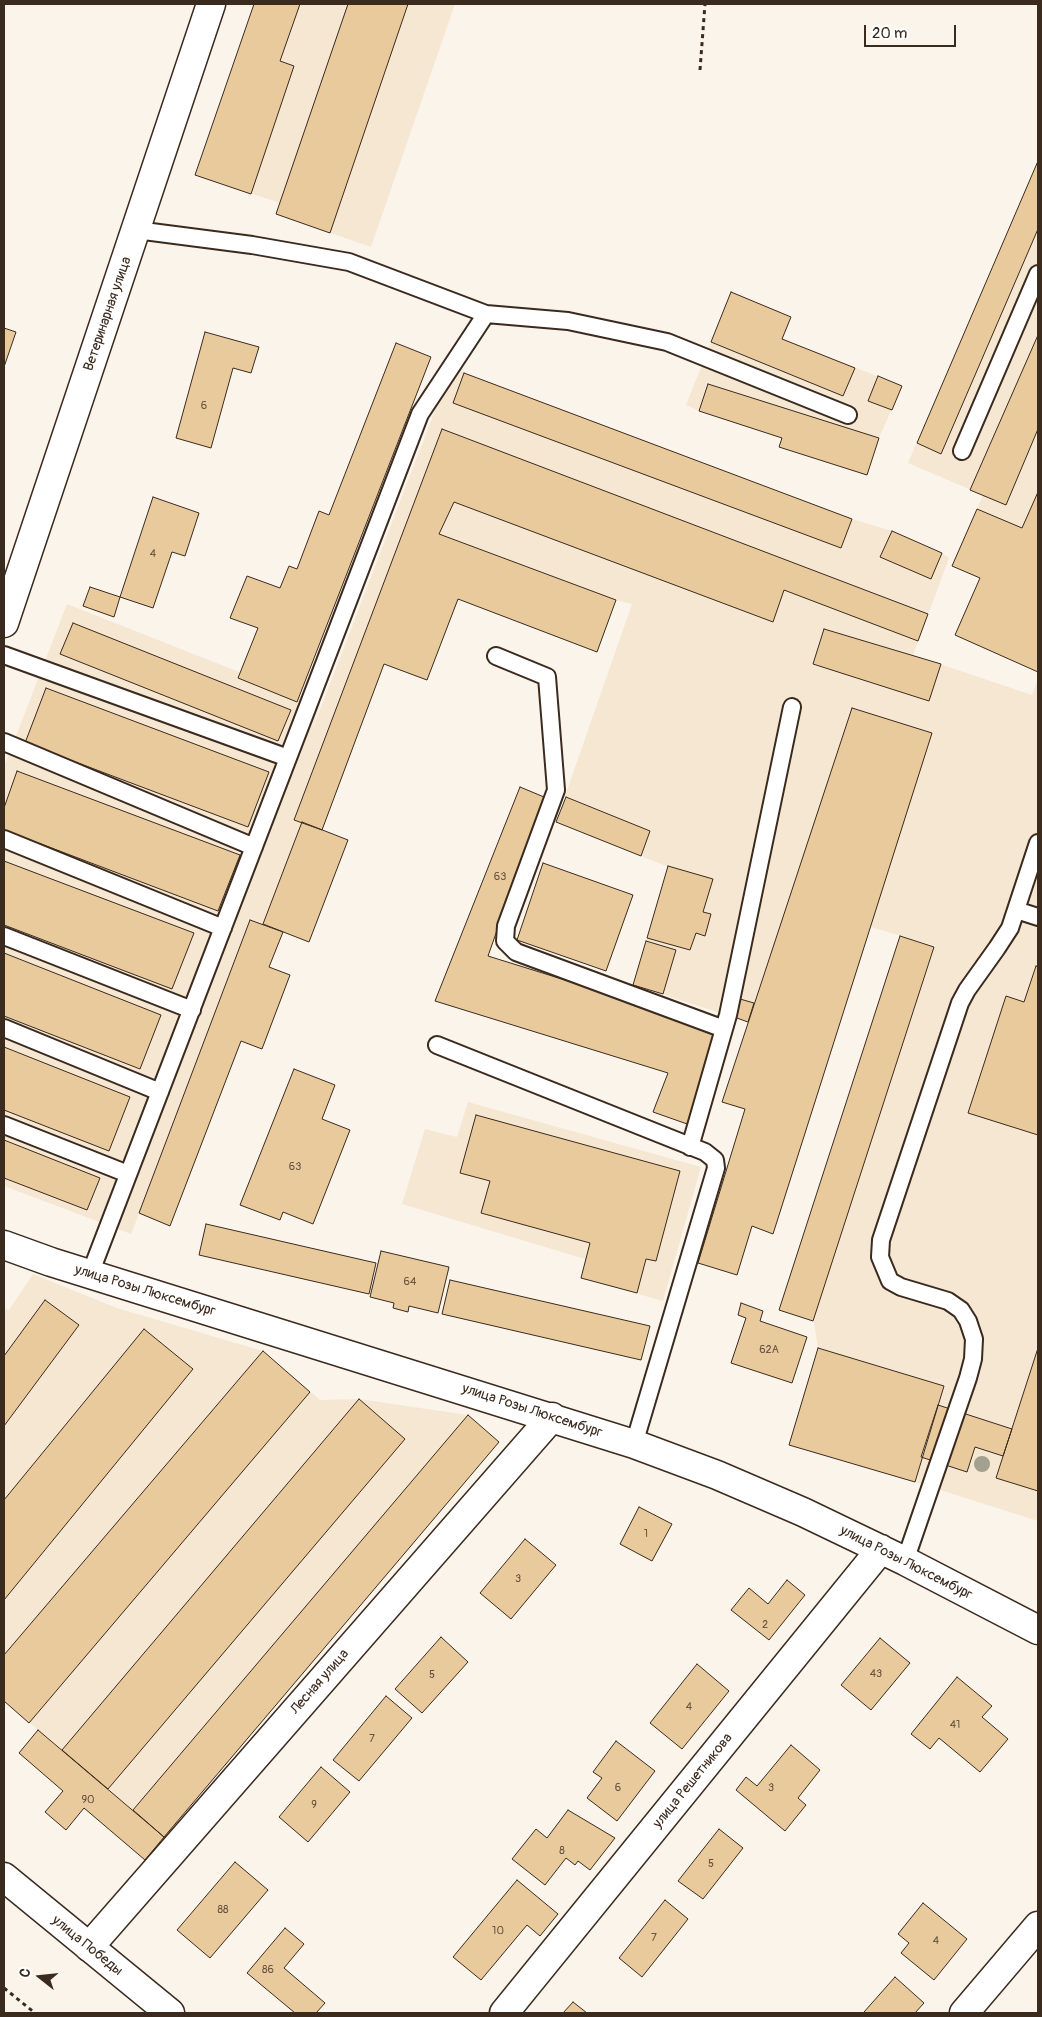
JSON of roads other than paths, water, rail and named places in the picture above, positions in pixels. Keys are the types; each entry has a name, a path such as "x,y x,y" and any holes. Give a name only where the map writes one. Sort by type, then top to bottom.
{"street":[{"name":"Ветеринарная улица","path":"4,623 211,4"},
{"name":"улица Розы Люксембург","path":"4,1245 90,1274 552,1417 634,1444 718,1475 803,1512 906,1561 1038,1630"},
{"name":"Лесная улица","path":"89,1947 552,1417"},
{"name":"улица Решетникова","path":"504,2013 881,1549"},
{"name":"улица Победы","path":"4,1878 170,2013"},
{"path":"964,2013 1038,1926"}],"lane":[{"path":"136,230 349,262 486,314 568,321 667,342 848,415"},
{"path":"962,451 1038,274"},
{"path":"90,1274 420,414 486,314"},
{"path":"4,655 288,758"},
{"path":"496,656 548,677 556,790 506,926 505,941 516,952 724,1029"},
{"path":"690,1148 724,1029 792,707"},
{"path":"4,742 254,847"},
{"path":"4,839 223,928"},
{"path":"906,1561 968,1378 973,1359 974,1339 968,1321 961,1310 948,1302 901,1287 890,1280 880,1257 881,1240 960,1003 1010,928 1038,843"},
{"path":"1016,910 1038,917"},
{"path":"4,936 192,1010"},
{"path":"4,1028 160,1092"},
{"path":"436,1045 710,1155 715,1160 716,1168 634,1444"},
{"path":"4,1125 128,1174"}]}
